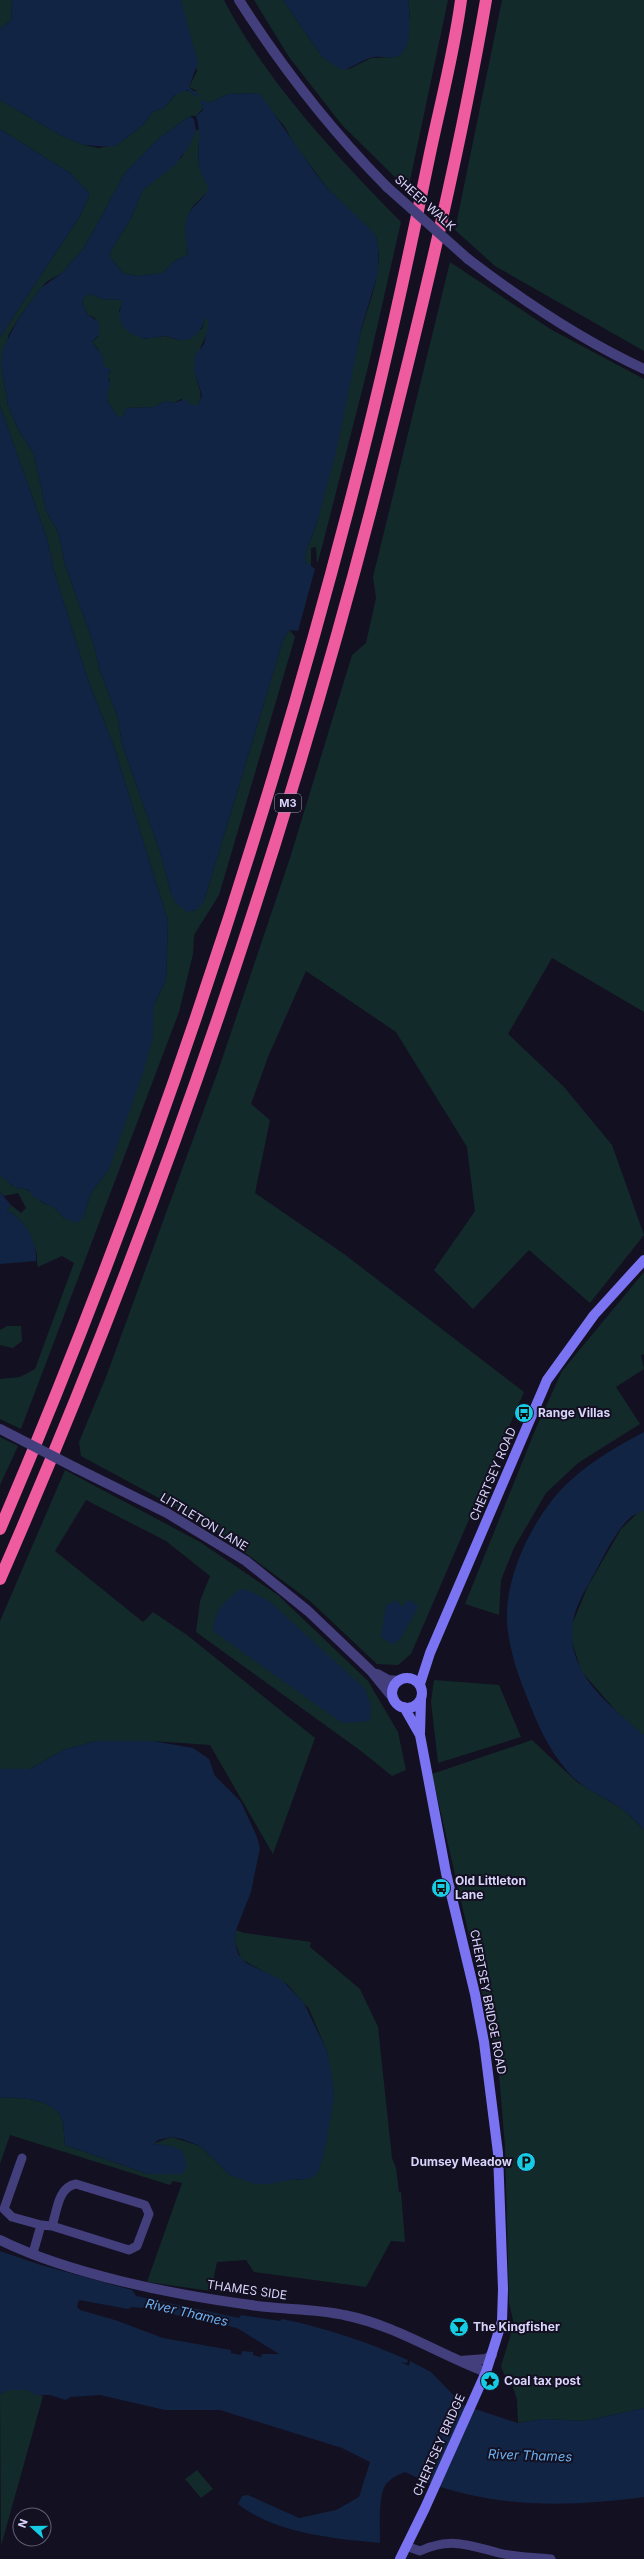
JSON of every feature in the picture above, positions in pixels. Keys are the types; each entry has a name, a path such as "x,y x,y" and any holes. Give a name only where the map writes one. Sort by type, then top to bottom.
{"highway":[{"name":"M3","path":"0,1529 104,1275 147,1161 256,839 320,615 383,376 461,0"},
{"name":"M3","path":"0,1579 65,1428 155,1195 244,943 300,765 342,622 409,359 450,180 486,0"}],"main road":[{"name":"CHERTSEY ROAD","path":"420,1684 430,1653 546,1380 594,1315 644,1260"},
{"name":"CHERTSEY ROAD","path":"410,1678 430,1653"},
{"path":"410,1678 420,1684 422,1689 421,1699 412,1707 404,1707 394,1699 393,1689 399,1681 410,1678"},
{"name":"CHERTSEY BRIDGE ROAD","path":"421,1699 420,1735 446,1873 475,1994 488,2066 498,2153 503,2289 502,2321 492,2355 477,2392"},
{"name":"CHERTSEY BRIDGE ROAD","path":"404,1707 420,1735"},
{"name":"CHERTSEY BRIDGE","path":"400,2559 425,2508 477,2392"}],"street":[{"name":"SHEEP WALK","path":"239,0 288,73 320,115 387,187 468,259 510,292 567,328 644,370"},
{"name":"LITTLETON LANE","path":"0,1429 167,1513 246,1561 308,1611 372,1672"},
{"path":"372,1672 388,1680 399,1681"},
{"path":"372,1672 394,1699"},
{"path":"22,2158 4,2209 12,2217 41,2225 52,2226 129,2250 137,2246 149,2214 145,2205 76,2184 68,2186 63,2191 52,2226"},
{"path":"33,2253 41,2225"},
{"name":"THAMES SIDE","path":"0,2240 33,2253 90,2271 201,2297 252,2306 342,2314 370,2321 393,2329 456,2361 486,2372"},
{"path":"456,2361 486,2359 492,2355"},
{"path":"406,2546 420,2551 432,2546 457,2542 498,2553 551,2559"}],"green space":[{"path":"0,0 12,0 11,20 0,29"},
{"path":"181,0 224,0 241,30 281,89 328,145 401,222 368,367 322,547 317,564 316,547 311,548 311,568 305,561 306,551 317,523 360,335 377,275 378,250 376,237 328,189 294,144 285,127 256,93 229,94 208,103 196,116 190,116 158,139 125,173 84,248 62,273 46,282 18,319 9,334 1,365 8,405 18,429 34,454 46,511 58,532 65,565 93,642 100,671 118,718 122,744 160,852 171,893 194,911 204,901 284,637 290,630 295,637 219,895 194,935 193,954 179,1012 21,1429 0,1419 0,1379 20,1377 35,1369 74,1263 62,1256 38,1267 37,1253 29,1232 17,1218 7,1210 11,1205 21,1213 26,1208 18,1193 4,1196 0,1192 0,1175 13,1186 27,1190 42,1202 49,1206 53,1206 64,1218 83,1218 91,1193 109,1169 154,1005 166,980 168,921 114,747 87,677 54,571 47,538 0,406 0,337 79,218 90,194 70,173 0,129 0,100 62,136 84,145 98,148 117,145 143,125 153,112 164,108 179,91 197,91 189,87 197,71"},
{"path":"254,0 283,0 323,58 349,69 371,58 396,57 410,17 408,0 448,0 408,190 342,125 289,57"},
{"path":"502,0 644,0 644,351 495,266 455,230"},
{"path":"196,130 201,130 198,160 205,180 210,187 192,208 188,216 186,233 188,255 174,261 163,273 136,276 123,273 110,257 111,251 131,218 143,190 182,157"},
{"path":"450,262 552,330 644,379 644,1012 552,958 508,1034 564,1087 612,1145 644,1235 590,1303 529,1250 473,1309 434,1270 475,1211 467,1147 396,1032 306,971 268,1057 251,1104 270,1120 255,1193 344,1254 524,1392 411,1654 398,1665 377,1664 310,1601 205,1523 81,1456 79,1442 106,1377 218,1071 290,858 352,655 366,643 376,598 373,577"},
{"path":"90,294 102,299 120,300 122,303 119,311 144,339 165,336 178,340 202,329 205,319 209,319 208,331 199,351 195,365 195,372 201,396 198,405 191,405 181,399 174,403 165,401 154,407 127,408 123,416 118,418 107,400 110,380 107,376 111,371 104,367 99,350 92,342 98,337 95,318 88,315 82,302 86,295"},
{"path":"644,1272 644,1354 641,1355 644,1369 616,1387 640,1424 578,1463 546,1493 514,1548 501,1580 499,1615 465,1604 536,1428 562,1371"},
{"path":"7,1326 21,1326 22,1341 13,1348 0,1345 0,1330"},
{"path":"0,1437 18,1446 0,1485"},
{"path":"65,1470 200,1542 278,1595 368,1681 398,1732 406,1770 392,1776 361,1751 196,1632 200,1601 210,1576 166,1541 86,1500 55,1551 143,1622 153,1612 187,1635 315,1738 273,1854 210,1745 153,1741 96,1741 63,1750 30,1769 0,1769 0,1621"},
{"path":"644,1507 644,1736 617,1712 581,1671 571,1638 573,1622 588,1586 621,1529"},
{"path":"434,1680 499,1685 521,1737 438,1763 431,1702"},
{"path":"532,1740 577,1782 624,1810 644,1830 644,2408 585,2421 543,2419 518,2423 517,2400 512,2384 504,2374 501,2366 514,2324 509,2303 505,2146 498,2063 432,1774"},
{"path":"236,1930 244,1933 311,1942 310,1947 360,1989 378,2027 392,2158 396,2168 399,2192 401,2192 405,2242 391,2241 366,2287 254,2272 246,2260 217,2262 211,2291 147,2282 182,2183 173,2181 170,2185 10,2135 0,2164 0,2098 16,2098 35,2100 58,2112 62,2119 65,2145 148,2174 182,2174 171,2146 153,2144 171,2137 200,2146 230,2175 304,2180 334,2097 327,2051 309,2009 287,1984 241,1959 235,1942"},
{"path":"9,2390 27,2390 43,2396 1,2546 0,2394"},
{"path":"197,2470 213,2489 201,2498 185,2479"}],"water":[{"path":"12,0 181,0 198,63 189,87 199,95 196,97 188,90 175,95 164,108 153,112 143,125 117,145 110,147 84,145 62,136 0,100 0,29 11,20"},
{"path":"283,0 408,0 410,23 408,41 401,54 395,57 373,57 366,59 350,68 342,70 323,58"},
{"path":"256,93 261,95 328,189 371,230 376,237 378,246 378,273 362,326 336,452 317,523 306,551 305,561 315,569 298,631 290,630 284,637 204,901 198,909 187,912 175,902 171,893 160,852 122,744 118,718 100,671 93,642 65,565 58,532 46,511 34,454 18,429 8,405 1,365 3,349 18,319 42,287 62,273 84,248 125,173 158,139 190,116 194,119 196,130 190,145 175,165 143,190 131,218 111,251 110,257 123,273 136,276 163,273 174,261 188,255 186,221 190,211 203,197 209,187 203,177 198,160 199,135 196,116 203,110 200,102 203,100 208,103 229,94","holes":["90,294 102,299 120,300 122,303 120,316 123,326 126,330 136,336 148,339 164,336 179,340 189,339 196,335 202,328 205,319 209,319 204,344 195,355 194,371 202,395 198,405 191,405 185,399 174,403 165,401 154,407 127,408 123,416 118,417 107,400 110,384 108,376 111,369 104,367 103,356 92,342 99,335 99,322 88,315 82,302 86,295"]},
{"path":"0,129 70,173 90,194 79,218 0,337"},
{"path":"0,406 47,538 54,571 87,677 114,747 168,921 166,980 154,1005 153,1036 144,1070 109,1169 91,1193 83,1218 77,1223 64,1218 53,1206 49,1206 34,1197 28,1190 14,1187 0,1175"},
{"path":"0,1192 11,1205 7,1210 19,1219 29,1231 35,1246 36,1261 0,1264"},
{"path":"644,1432 644,1510 631,1517 625,1523 614,1537 605,1553 578,1605 573,1623 572,1641 576,1658 583,1673 593,1687 605,1700 644,1735 644,1830 622,1809 586,1788 574,1778 561,1763 548,1744 538,1724 519,1677 509,1640 507,1612 509,1592 515,1571 533,1529 544,1511 557,1494 579,1473 606,1454"},
{"path":"240,1589 250,1591 269,1601 365,1689 371,1705 370,1721 342,1723 213,1631 218,1611"},
{"path":"409,1599 418,1607 401,1638 393,1645 381,1637 386,1606 396,1600 402,1607"},
{"path":"96,1741 153,1741 193,1748 209,1759 215,1776 241,1802 257,1837 260,1848 251,1892 236,1930 235,1942 238,1954 246,1963 282,1980 304,2003 327,2051 334,2097 326,2144 319,2170 314,2177 304,2180 296,2179 270,2184 255,2184 230,2175 200,2146 182,2139 171,2137 158,2140 154,2144 171,2146 183,2151 187,2167 182,2174 148,2174 65,2145 62,2119 58,2112 51,2107 35,2100 0,2098 0,1769 30,1769 63,1750"},
{"name":"River Thames","path":"0,2251 41,2265 132,2290 136,2296 239,2318 241,2315 280,2321 282,2319 346,2336 408,2360 407,2363 401,2362 409,2366 410,2361 431,2372 463,2405 518,2423 543,2419 585,2421 644,2408 644,2497 614,2501 552,2504 492,2499 462,2493 433,2484 405,2472 390,2480 383,2489 380,2512 380,2543 324,2536 306,2533 270,2522 253,2514 238,2504 242,2496 248,2495 299,2518 336,2510 359,2497 370,2462 342,2448 220,2410 165,2410 100,2395 71,2397 66,2400 50,2395 35,2395 27,2390 9,2390 0,2394","holes":["79,2300 128,2309 132,2307 143,2308 237,2328 279,2354 262,2354 261,2357 253,2355 253,2352 242,2351 241,2355 231,2353 231,2350 163,2338 115,2320 80,2310 77,2307"]}],"place":[{"name":"Range Villas","path":"524,1413"},
{"name":"Old Littleton Lane","path":"441,1888"},
{"name":"Dumsey Meadow","path":"526,2162"},
{"name":"The Kingfisher","path":"459,2327"},
{"name":"Coal tax post","path":"490,2381"}]}
